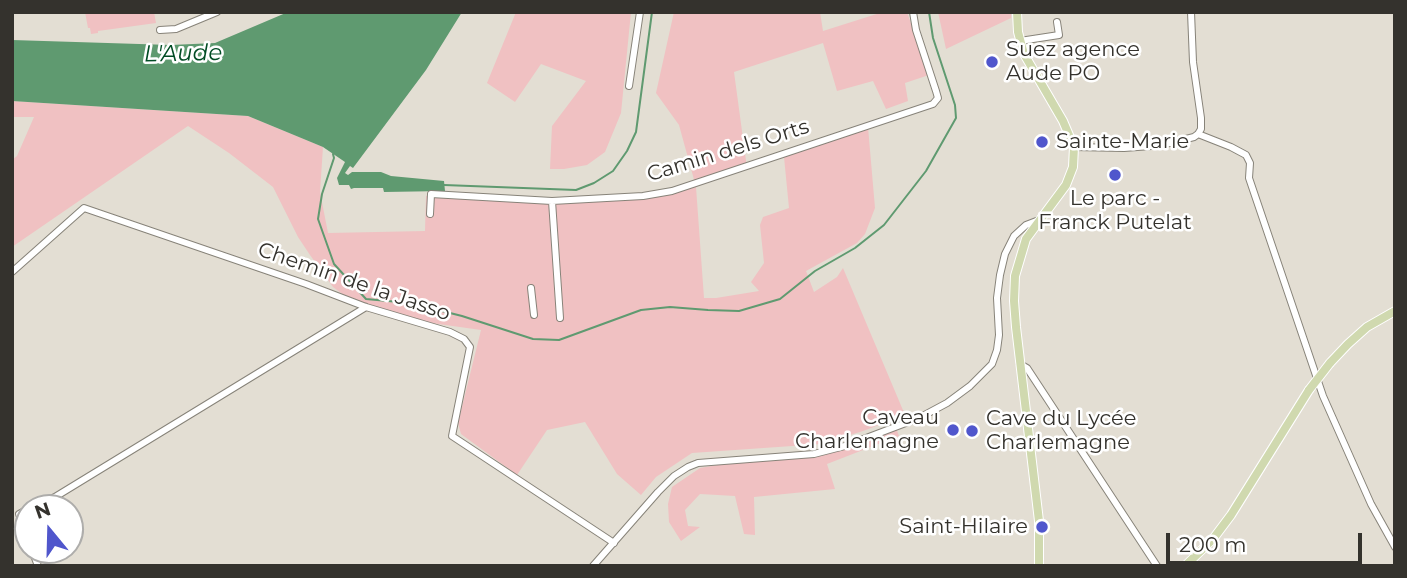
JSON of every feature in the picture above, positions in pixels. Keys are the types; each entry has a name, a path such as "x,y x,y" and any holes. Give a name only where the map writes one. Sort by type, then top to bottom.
{"main road":[{"path":"1017,12 1024,54 1063,121 1074,147 1073,167 1066,185 1026,239 1015,276 1014,301 1020,364 1039,522 1039,566"},
{"path":"1185,566 1213,539 1231,515 1309,390 1329,363 1367,327 1395,311"}],"street":[{"path":"160,30 176,29 217,12"},
{"path":"629,86 640,12"},
{"name":"Camin dels Orts","path":"430,214 431,194 552,201 643,196 672,191 933,104 938,98 916,30 913,12"},
{"path":"1074,147 1151,146 1198,134 1201,118 1193,62 1191,12"},
{"path":"1020,41 1059,35 1057,22"},
{"path":"1198,134 1246,155 1250,163 1249,178 1322,396 1371,504 1395,547"},
{"path":"552,201 561,318"},
{"name":"Chemin de la Jasso","path":"12,272 84,208 366,307 450,332 464,339 470,346 452,436 614,543"},
{"path":"593,566 658,492 688,467 698,463 814,454 845,446 919,418 947,403 970,386 992,363 997,350 997,298 1005,254 1014,236 1026,225 1041,219"},
{"path":"531,288 534,315"},
{"path":"60,494 366,307"},
{"path":"1020,364 1027,368 1157,566"}],"shaded area":[{"path":"85,12 154,12 156,23 91,34"},
{"path":"516,12 631,12 621,113 605,152 587,165 550,169 552,126 586,81 541,64 515,102 487,83"},
{"path":"674,12 820,12 823,31 883,12 907,12 929,75 905,83 908,101 886,109 873,81 837,91 823,43 734,72 747,168 696,187 679,125 656,93"},
{"path":"938,12 1011,12 1011,18 946,49"},
{"path":"12,101 248,116 323,147 320,192 328,233 425,231 426,196 550,204 696,187 704,298 759,291 751,282 764,263 760,225 763,217 789,208 784,157 868,127 875,208 865,234 857,243 806,271 814,292 837,277 843,268 905,415 821,444 692,453 656,477 641,495 617,474 585,422 547,430 517,475 461,434 458,423 481,330 403,319 357,305 333,287 310,255 273,187 188,126 12,247 12,160 17,156 34,117 12,117"},
{"path":"896,428 899,436 827,464 835,489 754,497 755,535 744,534 735,496 700,494 685,510 688,526 700,527 681,541 669,522 668,504 672,487 700,468 758,458 814,454"}],"water":[{"name":"L'Aude","path":"288,12 462,12 426,70 353,168 350,166 345,173 381,172 391,176 444,181 445,191 384,192 383,188 351,189 349,185 339,185 337,178 345,162 323,147 248,116 12,101 12,40 171,45 215,43"}],"waterway":[{"path":"444,185 576,190 613,171 636,132 652,12"},
{"path":"333,154 318,219 334,264 366,299 410,303 462,316 533,339 559,340 641,310 670,307 739,311 780,299 815,271 855,248 884,225 926,171 956,118 955,105 933,38 929,12"}],"place":[{"name":"Suez agence Aude PO","path":"992,62"},
{"name":"Sainte-Marie","path":"1042,142"},
{"name":"Le parc - Franck Putelat","path":"1115,175"},
{"name":"Caveau Charlemagne","path":"953,430"},
{"name":"Cave du Lycée Charlemagne","path":"972,431"},
{"name":"Saint-Hilaire","path":"1042,527"}]}
